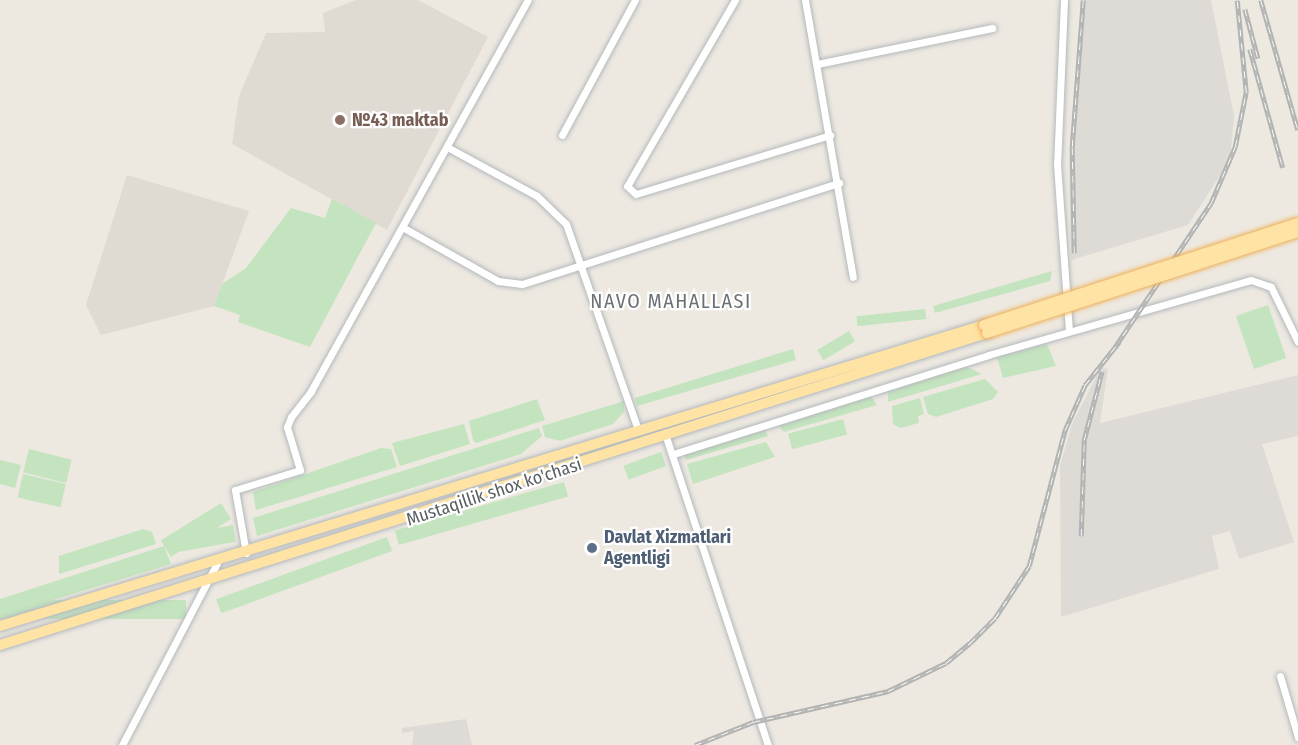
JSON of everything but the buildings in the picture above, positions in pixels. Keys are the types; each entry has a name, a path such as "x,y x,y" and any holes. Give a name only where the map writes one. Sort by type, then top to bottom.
{"main road":[{"path":"985,329 1298,223"},
{"path":"985,329 1298,232"},
{"name":"Mustaqillik shox ko'chasi","path":"0,626 247,555 771,389 985,329"},
{"name":"Mustaqillik shox ko'chasi","path":"0,645 206,583 666,437 985,329"},
{"path":"771,389 775,401"}],"street":[{"path":"247,555 235,490 300,470 287,427 291,417 311,391 404,228 528,0"},
{"path":"562,135 635,0"},
{"path":"735,0 627,186 636,194 830,135"},
{"path":"805,0 839,183 853,277"},
{"path":"1064,0 1057,164 1069,331"},
{"path":"817,64 992,28"},
{"path":"449,148 551,208 566,224 584,266 638,430"},
{"path":"404,228 498,280 522,284 839,183"},
{"path":"673,454 1069,331 1251,280 1271,287 1298,342"},
{"path":"666,437 768,745"},
{"path":"122,745 217,563"},
{"path":"1280,676 1298,736"}],"shaded area":[{"name":"№43 maktab","path":"356,0 418,0 488,37 387,230 232,144 239,96 266,33 325,32 323,13"},
{"path":"1081,0 1211,0 1234,116 1230,160 1188,225 1071,260 1069,161"},
{"path":"127,175 249,211 214,306 101,335 86,305"},
{"path":"1101,367 1108,369 1100,423 1298,375 1298,436 1262,444 1294,542 1239,559 1230,531 1212,536 1219,569 1061,617 1060,466 1072,424"},
{"path":"466,719 472,745 412,745 414,731 402,733 402,728"}],"green space":[{"path":"332,199 376,223 310,347 238,322 240,315 214,306 222,284 246,268 291,208 325,218"},
{"path":"1052,271 1050,281 935,313 933,306"},
{"path":"1268,305 1286,358 1254,369 1236,316"},
{"path":"925,309 926,319 857,326 856,316"},
{"path":"849,331 855,341 823,360 817,350"},
{"path":"1047,344 1056,366 1003,378 997,357"},
{"path":"793,349 796,360 637,406 635,398"},
{"path":"963,365 982,374 888,402 888,390"},
{"path":"985,379 998,392 993,399 936,417 928,414 923,397"},
{"path":"871,396 877,405 784,432 779,426"},
{"path":"920,398 924,414 918,416 919,423 900,428 893,424 892,406"},
{"path":"537,399 545,420 476,443 473,440 469,421"},
{"path":"624,401 624,412 613,424 560,441 545,437 542,426"},
{"path":"843,419 847,434 792,449 788,434"},
{"path":"464,424 470,444 400,466 392,443"},
{"path":"539,428 542,436 521,454 257,536 253,518"},
{"path":"764,428 768,436 686,460 684,454"},
{"path":"766,442 775,457 693,484 687,464"},
{"path":"381,448 391,449 397,467 256,510 253,492"},
{"path":"29,449 72,460 66,483 23,472"},
{"path":"661,452 666,466 629,480 623,466"},
{"path":"0,460 21,465 15,488 0,484"},
{"path":"23,474 66,484 60,507 18,497"},
{"path":"564,482 568,496 399,545 395,531"},
{"path":"221,503 231,519 171,557 161,541"},
{"path":"233,525 236,542 171,553 168,536"},
{"path":"143,529 152,532 156,544 59,574 59,556"},
{"path":"387,537 392,551 221,613 216,599"},
{"path":"164,546 171,564 0,616 0,599"},
{"path":"0,600 186,600 186,619 0,619"}],"railway":[{"path":"1074,253 1072,147 1083,0"},
{"path":"1115,347 1211,203 1235,147 1246,92 1237,0"},
{"path":"1261,0 1298,130"},
{"path":"1245,9 1258,58"},
{"path":"1250,49 1283,168"},
{"path":"695,745 753,722 888,691 946,663 970,643 995,618 1029,566 1065,430 1085,385 1119,342"},
{"path":"1081,536 1084,440 1102,371"}],"place":[{"name":"№43 maktab","path":"340,120"},
{"name":"Davlat Xizmatlari Agentligi","path":"592,548"}],"district":[{"name":"NAVO MAHALLASI","path":"671,301"}]}
